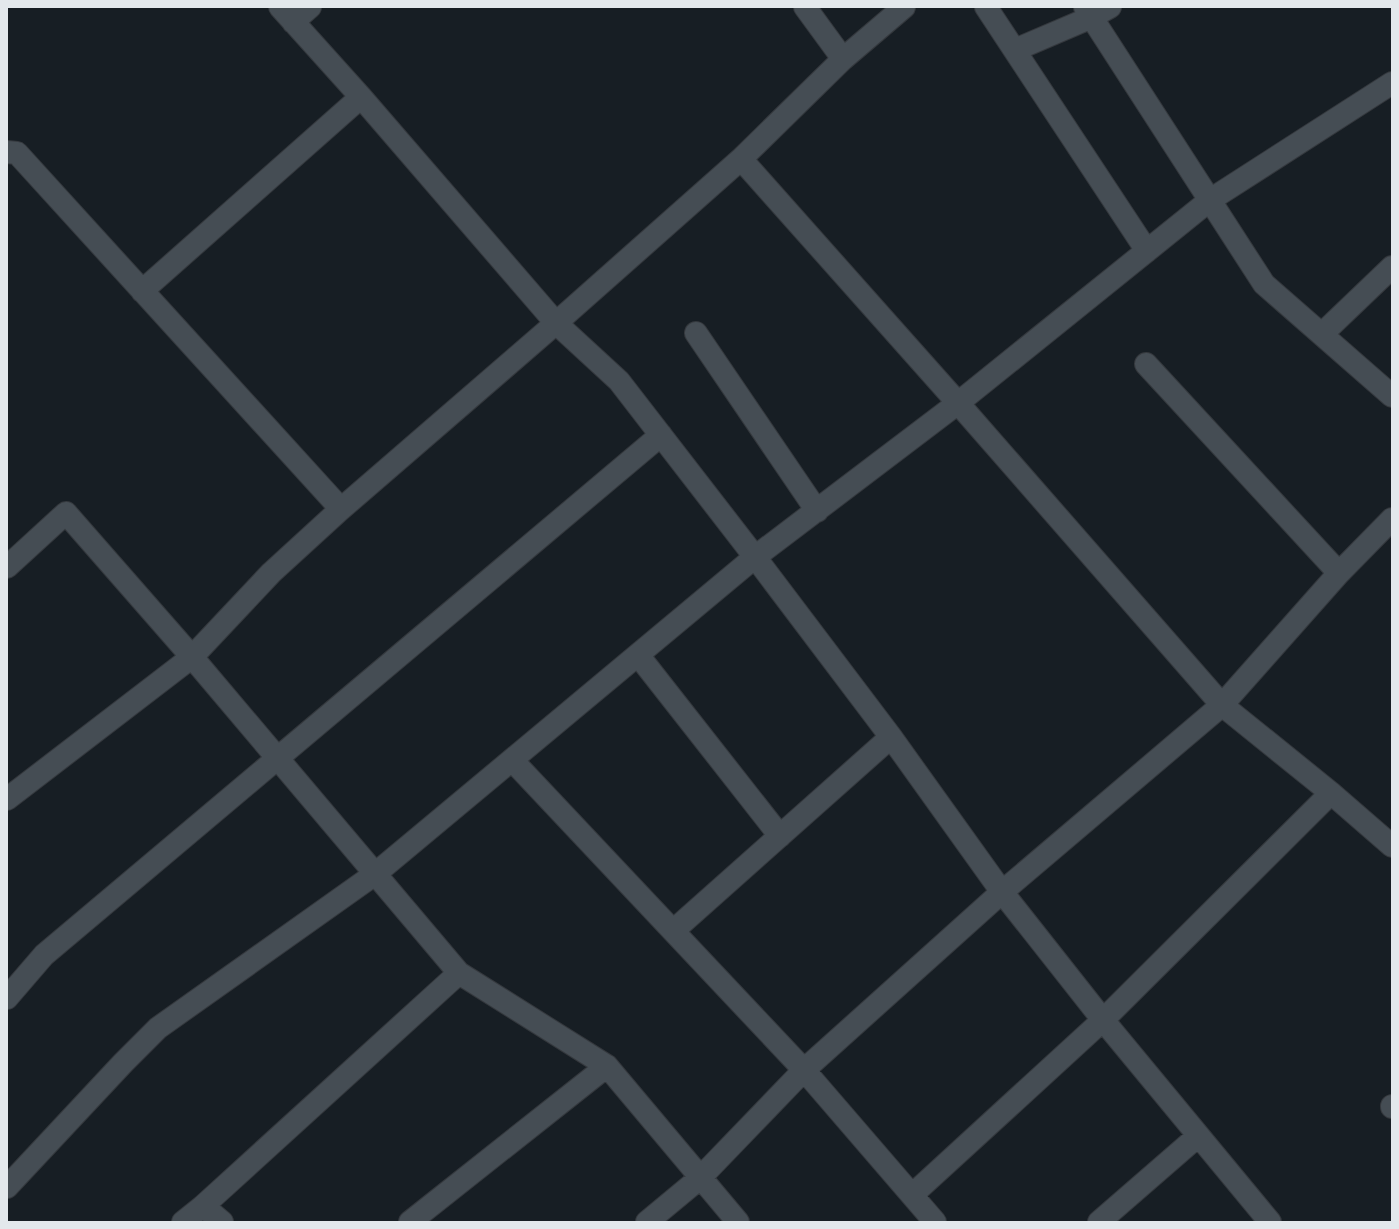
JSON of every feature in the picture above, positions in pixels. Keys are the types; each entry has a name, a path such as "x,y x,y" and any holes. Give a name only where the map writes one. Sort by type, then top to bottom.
{"street":[{"path":"310,7 287,14 362,97 556,324 619,381 892,737 1002,892 1102,1020 1270,1222"},
{"path":"805,7 843,59"},
{"path":"7,799 192,657 271,573 341,509 556,324 741,159 843,59 904,7"},
{"path":"986,7 1146,251"},
{"path":"1015,50 1096,10 1210,200 1264,284 1392,396"},
{"path":"7,1187 123,1062 158,1028 375,874 755,557 958,403 1210,200 1392,83"},
{"path":"142,291 362,97"},
{"path":"7,152 17,154 341,509"},
{"path":"741,159 958,403 1222,705 1331,793 1392,846"},
{"path":"1322,334 1392,267"},
{"path":"696,333 817,511"},
{"path":"1146,364 1339,573"},
{"path":"7,998 44,955 661,435"},
{"path":"7,567 66,513 192,657 459,974 607,1066 738,1222"},
{"path":"647,1222 700,1178 804,1070 1002,892 1222,705 1339,573 1392,519"},
{"path":"638,655 780,836"},
{"path":"673,930 892,737"},
{"path":"512,760 804,1070 936,1222"},
{"path":"912,1195 1102,1020 1331,793"},
{"path":"183,1222 203,1206 459,974"},
{"path":"410,1222 607,1066"},
{"path":"1098,1222 1198,1136"},
{"path":"203,1206 222,1222"}]}
